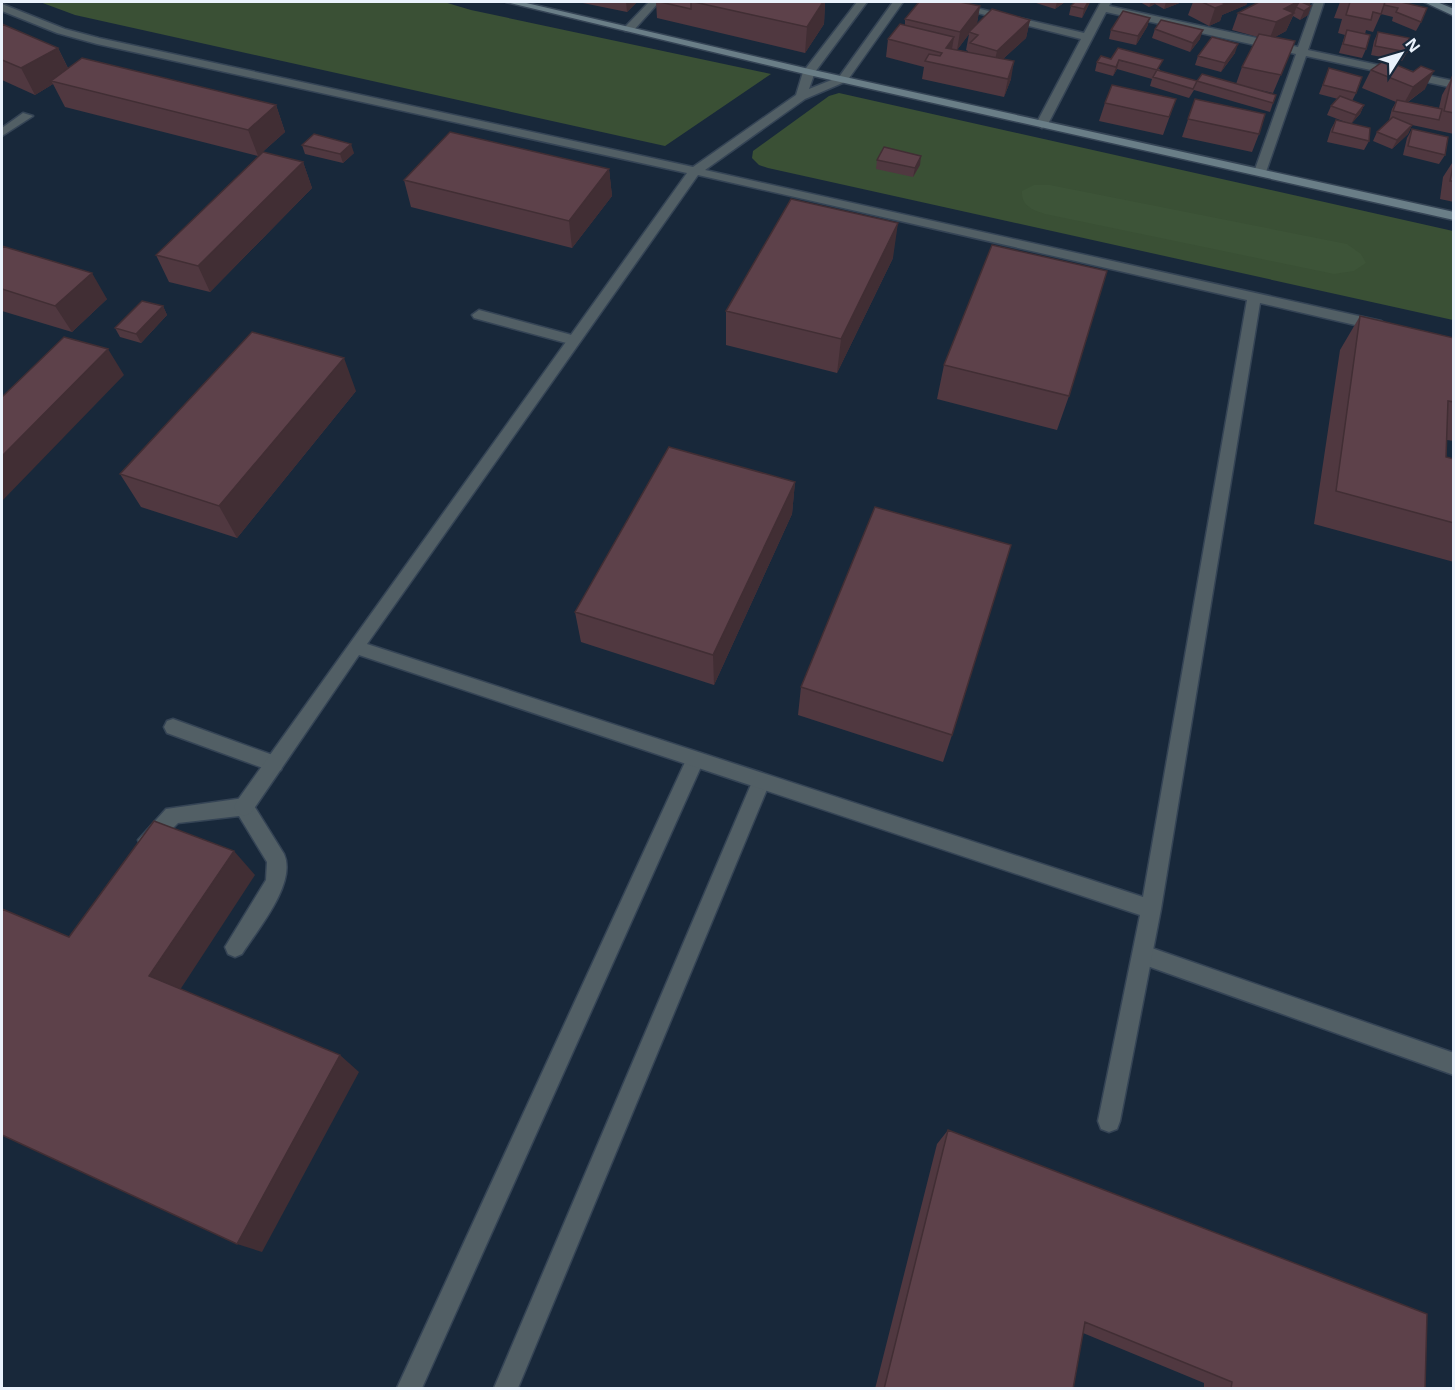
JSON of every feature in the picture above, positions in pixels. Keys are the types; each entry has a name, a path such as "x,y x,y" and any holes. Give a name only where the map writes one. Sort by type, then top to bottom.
{"street":[{"path":"511,2 809,72 1454,216"},
{"path":"630,29 654,2"},
{"path":"801,97 809,72 862,2"},
{"path":"139,852 152,835 173,815 244,807 355,646 695,171 801,97 843,79 898,2"},
{"path":"939,2 1087,37"},
{"path":"1260,172 1319,2"},
{"path":"1429,2 1454,13"},
{"path":"1042,124 1104,5 1300,53 1454,85"},
{"path":"2,7 61,32 97,41 695,171 1398,329"},
{"path":"2,133 27,116"},
{"path":"1108,1120 1143,955 1254,297"},
{"path":"479,315 574,340"},
{"path":"355,646 1151,909"},
{"path":"173,727 274,764"},
{"path":"409,1389 695,760"},
{"path":"506,1389 761,782"},
{"path":"235,947 276,882 278,860 244,807"},
{"path":"1143,955 1454,1064"}],"green space":[{"path":"40,2 444,2 471,10 771,74 665,146 75,15"},
{"path":"839,93 1453,231 1453,320 768,168 759,165 752,158 753,151 829,96"},
{"path":"1034,185 1050,185 1347,244 1361,254 1366,263 1354,271 1334,274 1045,214 1032,209 1023,200 1022,191"}],"building":[{"path":"660,2 691,2 691,9"},
{"path":"694,2 823,2 807,27"},
{"path":"919,2 960,2 980,6 960,32 905,19"},
{"path":"1075,2 1088,2 1084,9 1071,6"},
{"path":"1202,2 1221,2 1226,4 1215,8"},
{"path":"1259,2 1297,2 1284,9 1294,13 1276,22 1238,13"},
{"path":"1299,2 1307,2 1304,3 1311,6 1304,11 1296,7"},
{"path":"1350,2 1385,2 1381,14 1373,12 1371,20 1346,15"},
{"path":"1385,2 1401,2 1427,8 1421,22 1396,12 1398,8 1384,5"},
{"path":"992,9 1030,20 997,51 970,43 978,35 969,32"},
{"path":"1123,11 1150,18 1138,36 1111,30"},
{"path":"1161,20 1203,30 1193,43 1155,29"},
{"path":"2,24 58,48 21,68 2,60"},
{"path":"900,24 954,37 946,48 1014,61 1008,79 925,61 929,54 940,56 942,53 888,39"},
{"path":"1347,30 1370,35 1366,49 1343,44"},
{"path":"1378,32 1409,38 1407,52 1375,46"},
{"path":"1259,34 1295,41 1281,75 1242,67"},
{"path":"1212,37 1238,44 1225,63 1198,56"},
{"path":"1118,48 1163,60 1157,70 1119,60 1116,67 1097,62 1101,56 1111,59"},
{"path":"82,58 276,105 248,130 51,81"},
{"path":"1385,60 1413,72 1421,66 1434,71 1413,87 1371,70"},
{"path":"1329,68 1362,77 1356,93 1323,85"},
{"path":"1157,70 1197,81 1193,89 1153,77"},
{"path":"1202,74 1276,95 1273,103 1197,81"},
{"path":"1452,77 1454,77 1454,113 1444,111"},
{"path":"1112,85 1176,99 1169,117 1105,103"},
{"path":"1340,96 1364,105 1356,115 1331,106"},
{"path":"1195,99 1265,114 1259,134 1188,119"},
{"path":"1397,100 1442,109 1439,120 1393,111"},
{"path":"1393,117 1412,125 1397,140 1377,132"},
{"path":"1336,120 1370,128 1369,141 1332,132"},
{"path":"1412,129 1448,137 1445,155 1408,146"},
{"path":"450,132 609,169 569,221 404,180"},
{"path":"314,134 351,144 340,154 302,145"},
{"path":"884,147 921,156 915,168 877,160"},
{"path":"263,152 303,162 198,266 156,255"},
{"path":"1454,161 1454,181 1450,181"},
{"path":"791,199 898,223 841,339 726,311"},
{"path":"992,245 1107,271 1069,396 944,365"},
{"path":"2,246 92,273 55,306 2,289"},
{"path":"142,301 163,306 136,334 115,328"},
{"path":"1360,316 1454,338 1454,402 1448,401 1446,457 1454,459 1454,523 1336,491"},
{"path":"252,332 344,358 219,506 120,474"},
{"path":"64,337 108,349 2,456 2,397"},
{"path":"669,447 795,482 713,655 575,612"},
{"path":"875,507 1011,545 952,735 801,687"},
{"path":"154,821 234,851 149,976 340,1055 237,1244 2,1135 2,909 69,937"},
{"path":"948,1130 1427,1314 1425,1389 1231,1389 1232,1382 1085,1322 1073,1389 884,1389"}]}
